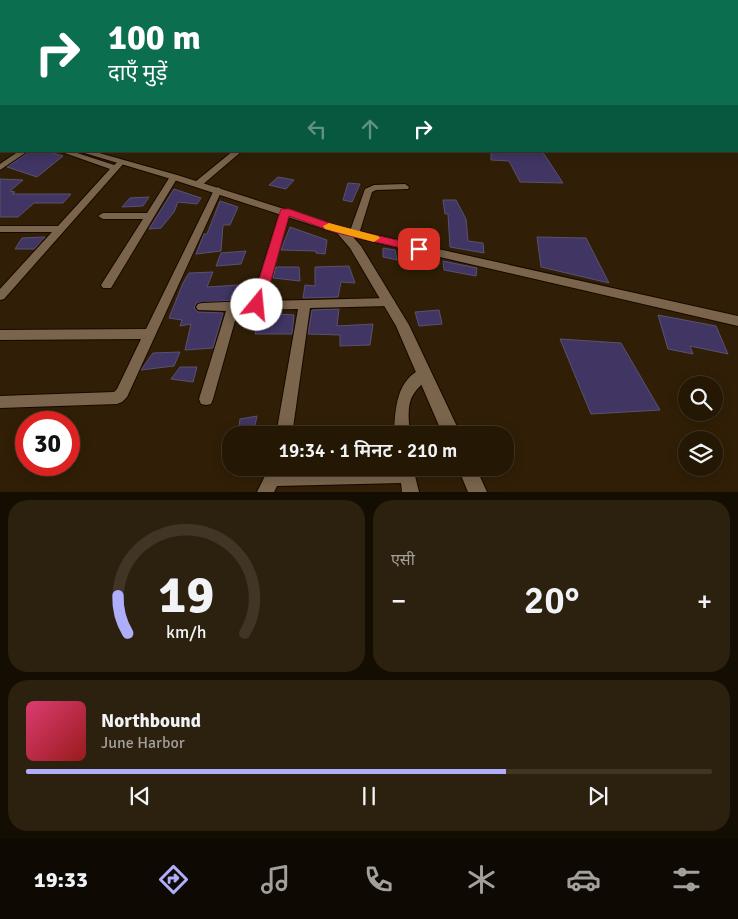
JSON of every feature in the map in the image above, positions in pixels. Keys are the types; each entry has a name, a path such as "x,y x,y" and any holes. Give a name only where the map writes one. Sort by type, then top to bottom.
{"street":[{"path":"0,168 23,152"},
{"path":"67,152 174,177 354,234 738,321"},
{"path":"85,152 118,165"},
{"path":"198,184 237,152"},
{"path":"0,296 118,165"},
{"path":"107,285 174,177"},
{"path":"354,234 368,190 374,188 405,187"},
{"path":"0,402 117,398 122,393 218,190"},
{"path":"257,305 285,212"},
{"path":"103,216 151,216"},
{"path":"0,229 61,229"},
{"path":"341,230 355,246 402,325 448,426"},
{"path":"202,307 388,302"},
{"path":"285,426 305,304"},
{"path":"206,399 233,306"},
{"path":"0,335 149,334"},
{"path":"402,426 403,401 410,385 424,374"},
{"path":"271,479 322,476"},
{"path":"407,476 411,492"},
{"path":"471,476 478,492"}],"building":[{"path":"29,152 49,152 63,156 37,177 7,167"},
{"path":"491,152 543,152 563,183 520,182 509,161 491,160"},
{"path":"278,177 294,180 286,189 269,185"},
{"path":"0,179 23,180 10,191 15,192 12,194 71,194 63,203 34,203 18,217 0,217"},
{"path":"348,183 360,184 352,202 343,200"},
{"path":"174,189 201,198 197,204 178,202 174,212 161,228 149,229"},
{"path":"149,197 143,206 122,207 130,198"},
{"path":"443,200 456,200 466,219 468,241 483,243 484,253 450,247 448,214 445,214"},
{"path":"220,201 238,207 230,225 223,225 221,251 196,254 204,234 207,234"},
{"path":"290,227 327,240 325,254 316,253 316,251 281,250"},
{"path":"45,237 34,249 15,249 22,238"},
{"path":"537,237 586,238 609,283 541,267"},
{"path":"383,248 395,250 397,260 383,257"},
{"path":"246,251 241,264 216,266 221,253"},
{"path":"443,261 477,268 476,276 444,270"},
{"path":"349,266 355,283 341,282 338,297 303,298 305,285 315,286 315,267"},
{"path":"276,267 299,267 300,281 273,278"},
{"path":"213,272 207,287 255,284 251,299 196,303 194,308 198,312 223,313 213,348 185,350 191,324 180,326 182,320 169,318 189,273"},
{"path":"339,309 337,326 373,324 370,345 340,346 340,335 308,334 312,310"},
{"path":"439,310 442,324 419,326 415,312"},
{"path":"259,313 294,315 292,334 255,334"},
{"path":"658,315 716,326 728,354 690,346 693,354 668,349"},
{"path":"560,339 621,343 660,410 591,414"},
{"path":"180,352 174,366 141,370 153,353"},
{"path":"180,367 197,367 193,382 171,379"},
{"path":"257,416 255,426 239,426 240,419"}],"slow traffic":[{"path":"329,226 374,238"}],"route":[{"path":"257,305 285,212 341,230 419,249"}]}
